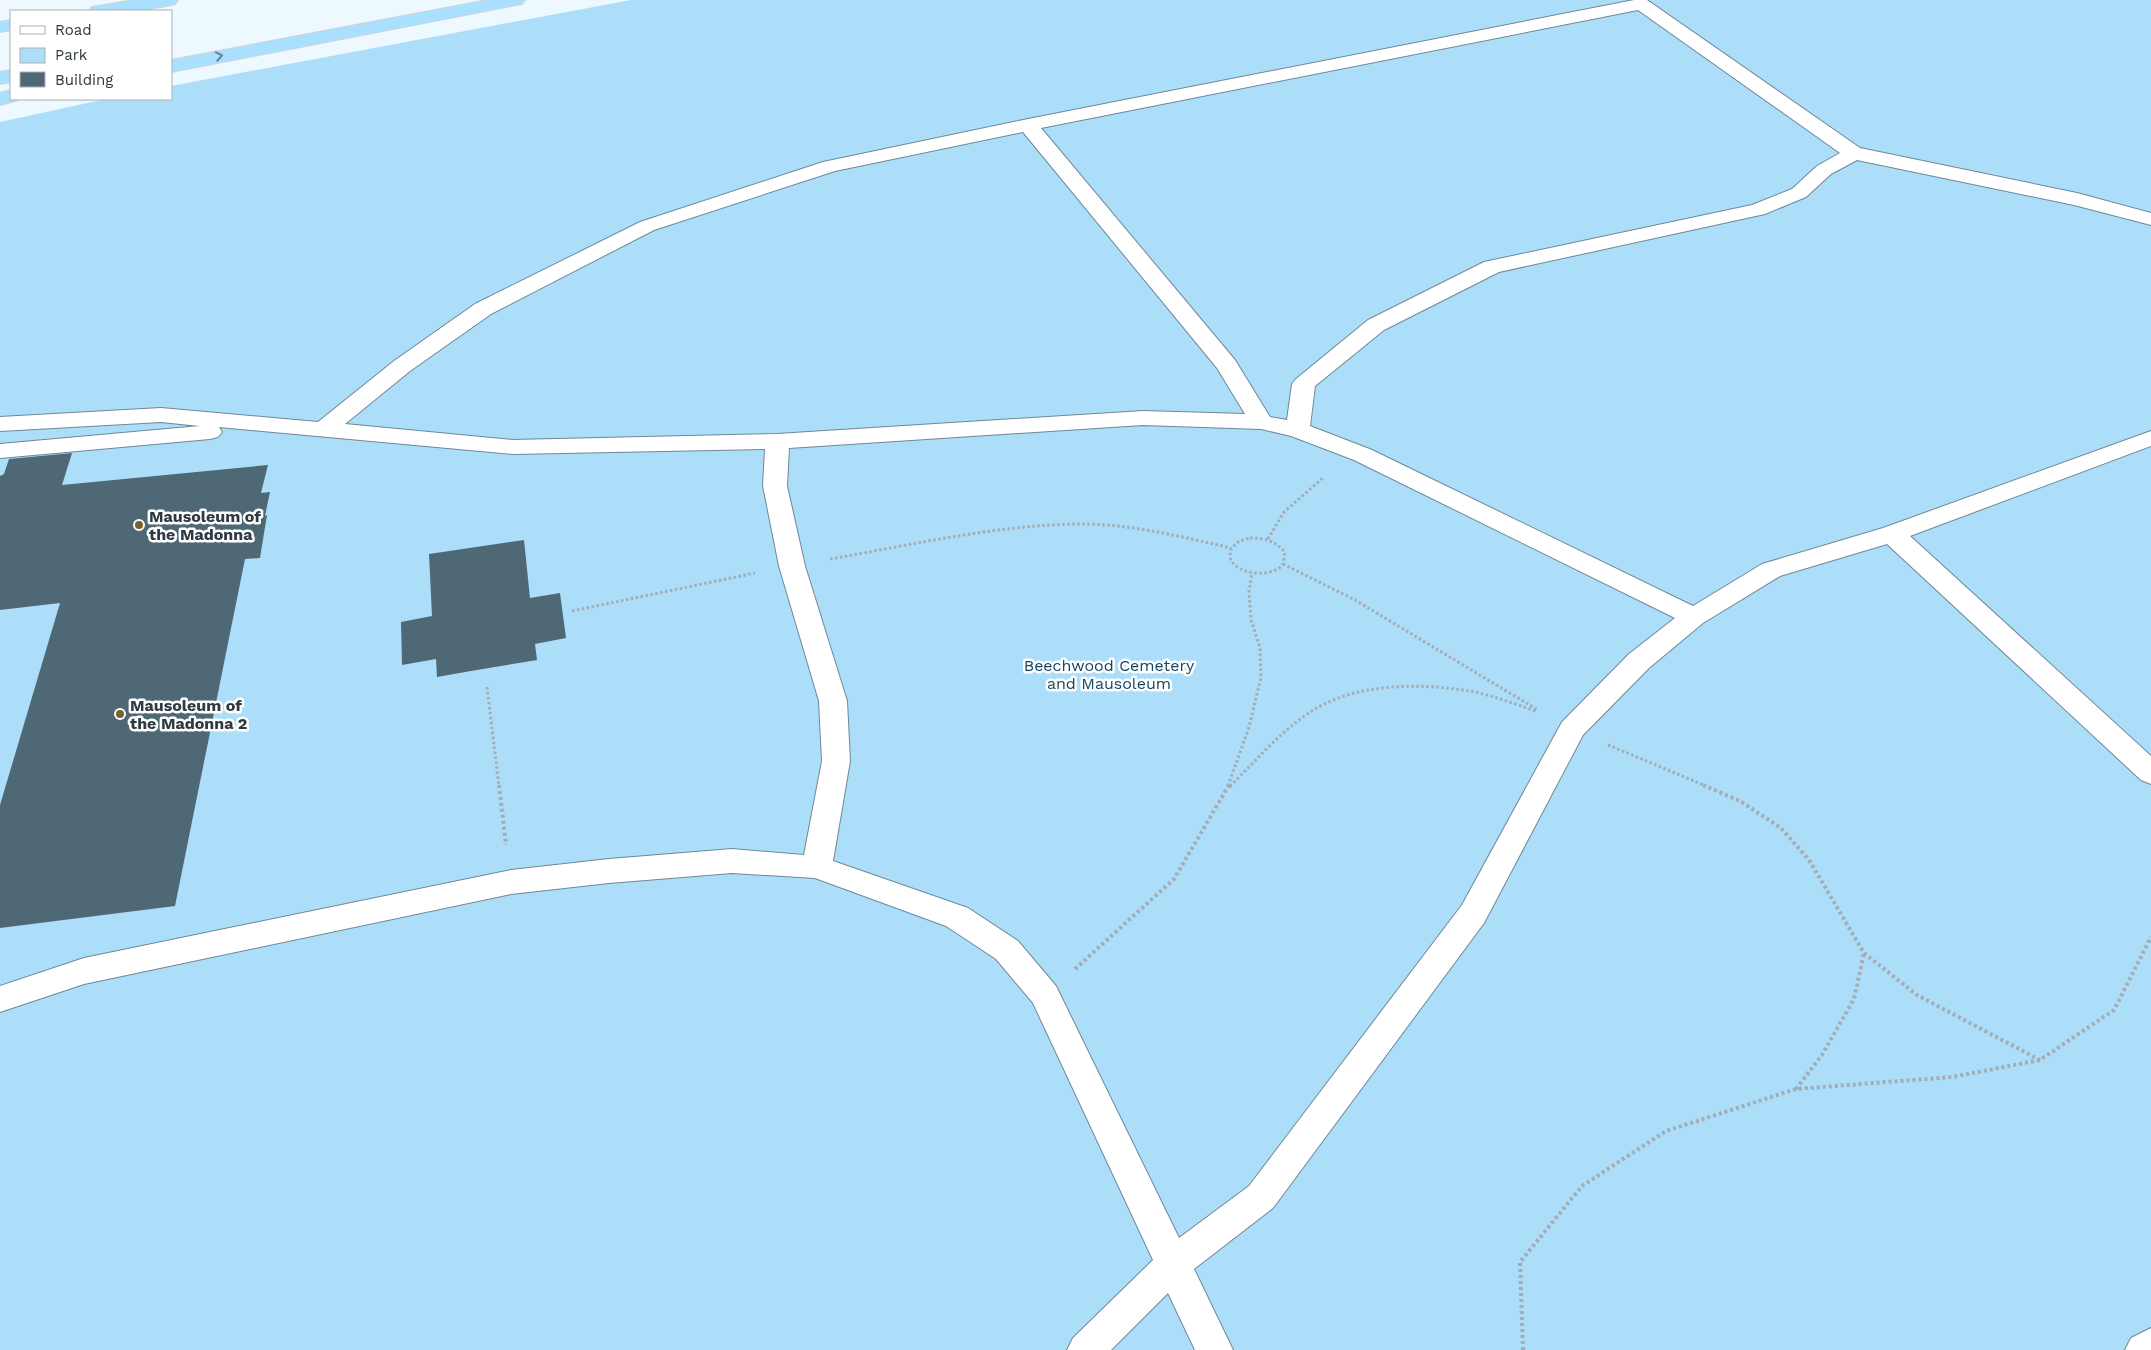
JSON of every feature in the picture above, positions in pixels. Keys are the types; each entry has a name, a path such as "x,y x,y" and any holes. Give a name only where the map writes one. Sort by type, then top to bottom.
{"highway":[{"path":"104,10 169,0"},
{"path":"172,50 475,0"},
{"path":"172,66 516,0"}],"lane":[{"path":"323,430 402,366 484,309 647,226 830,166 1660,0"},
{"path":"1641,4 1854,153 2077,199 2151,219"},
{"path":"1028,125 1227,365 1261,422"},
{"path":"1298,430 1304,384 1376,325 1492,267 1758,210 1800,193 1824,170 1854,153"},
{"path":"0,424 161,415 512,447 777,441 1143,418 1261,422 1298,430 1363,455 1694,617"},
{"path":"0,451 283,426"},
{"path":"1086,1350 1173,1264 1261,1197 1473,914 1572,729 1639,661 1694,617 1771,570 1892,534 2151,438"},
{"path":"777,441 775,486 792,566 833,701 836,761 817,867"},
{"path":"1892,534 2151,773"},
{"path":"0,999 84,971 510,882 609,871 732,862 817,867 957,917 1007,950 1046,996 1214,1350"},
{"path":"2144,1350 2151,1345"}],"path":[{"path":"1268,538 1272,527 1292,504 1323,478 1363,455"},
{"path":"572,611 792,566 996,530 1075,524 1156,530 1231,548"},
{"path":"1268,538 1285,552 1284,564 1270,572 1252,573 1236,566 1231,560 1231,548 1242,539 1268,538"},
{"path":"1228,787 1291,728 1318,707 1352,694 1385,688 1440,687 1486,694 1544,714 1355,600 1284,564"},
{"path":"1046,996 1174,879 1228,787 1249,727 1260,677 1260,648 1251,620 1249,591 1252,573"},
{"path":"487,687 510,882"},
{"path":"1572,729 1740,801 1781,828 1809,860 1864,953 1917,995 2040,1060"},
{"path":"1522,1350 1520,1262 1582,1186 1666,1131 1796,1089 1952,1078 2040,1060 2114,1010 2151,937"},
{"path":"1796,1089 1822,1055 1854,999 1864,953"}],"green space":[{"name":"Beechwood Cemetery and Mausoleum","path":"631,0 2151,0 2151,1350 0,1350 0,122 101,100 172,100 172,86"}],"building":[{"name":"Mausoleum of the Madonna 2","path":"72,453 62,485 268,465 261,493 270,492 265,516 267,515 260,558 245,559 175,906 0,928 0,805 60,603 0,610 0,476 4,474 9,459"},
{"path":"524,540 530,598 560,593 566,638 535,644 537,660 437,677 436,659 402,665 401,622 432,616 429,554"}],"place":[{"name":"Mausoleum of the Madonna","path":"139,525"},
{"name":"Mausoleum of the Madonna 2","path":"120,714"}]}
